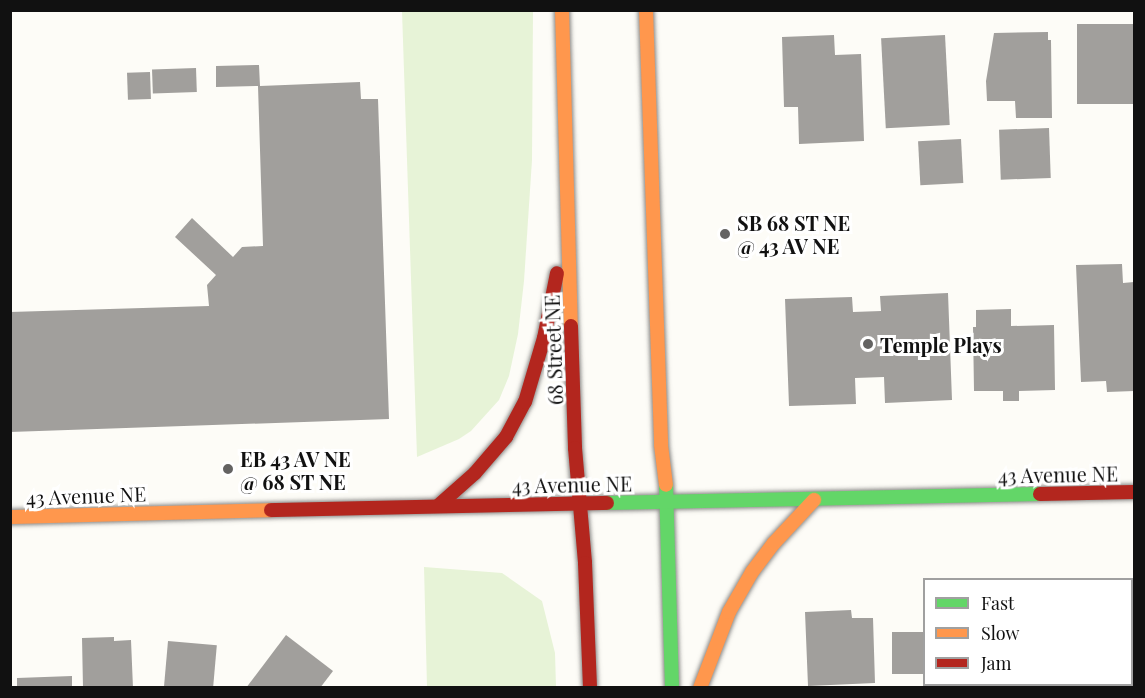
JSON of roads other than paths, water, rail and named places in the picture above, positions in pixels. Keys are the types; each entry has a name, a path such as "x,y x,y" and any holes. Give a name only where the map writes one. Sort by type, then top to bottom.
{"main road":[{"name":"68 Street NE","path":"562,10 575,448 581,504 590,687"},
{"path":"646,10 661,445 668,502 672,687"},
{"path":"439,505 475,473 498,446 525,402 544,338 568,213"},
{"name":"43 Avenue NE","path":"10,517 439,505 814,500 1134,492"},
{"path":"700,687 729,612 752,572 774,543 814,500"}],"place":[{"name":"SB 68 ST NE @ 43 AV NE","path":"725,234"},
{"name":"Temple Plays","path":"868,344"},
{"name":"EB 43 AV NE @ 68 ST NE","path":"228,469"}]}
